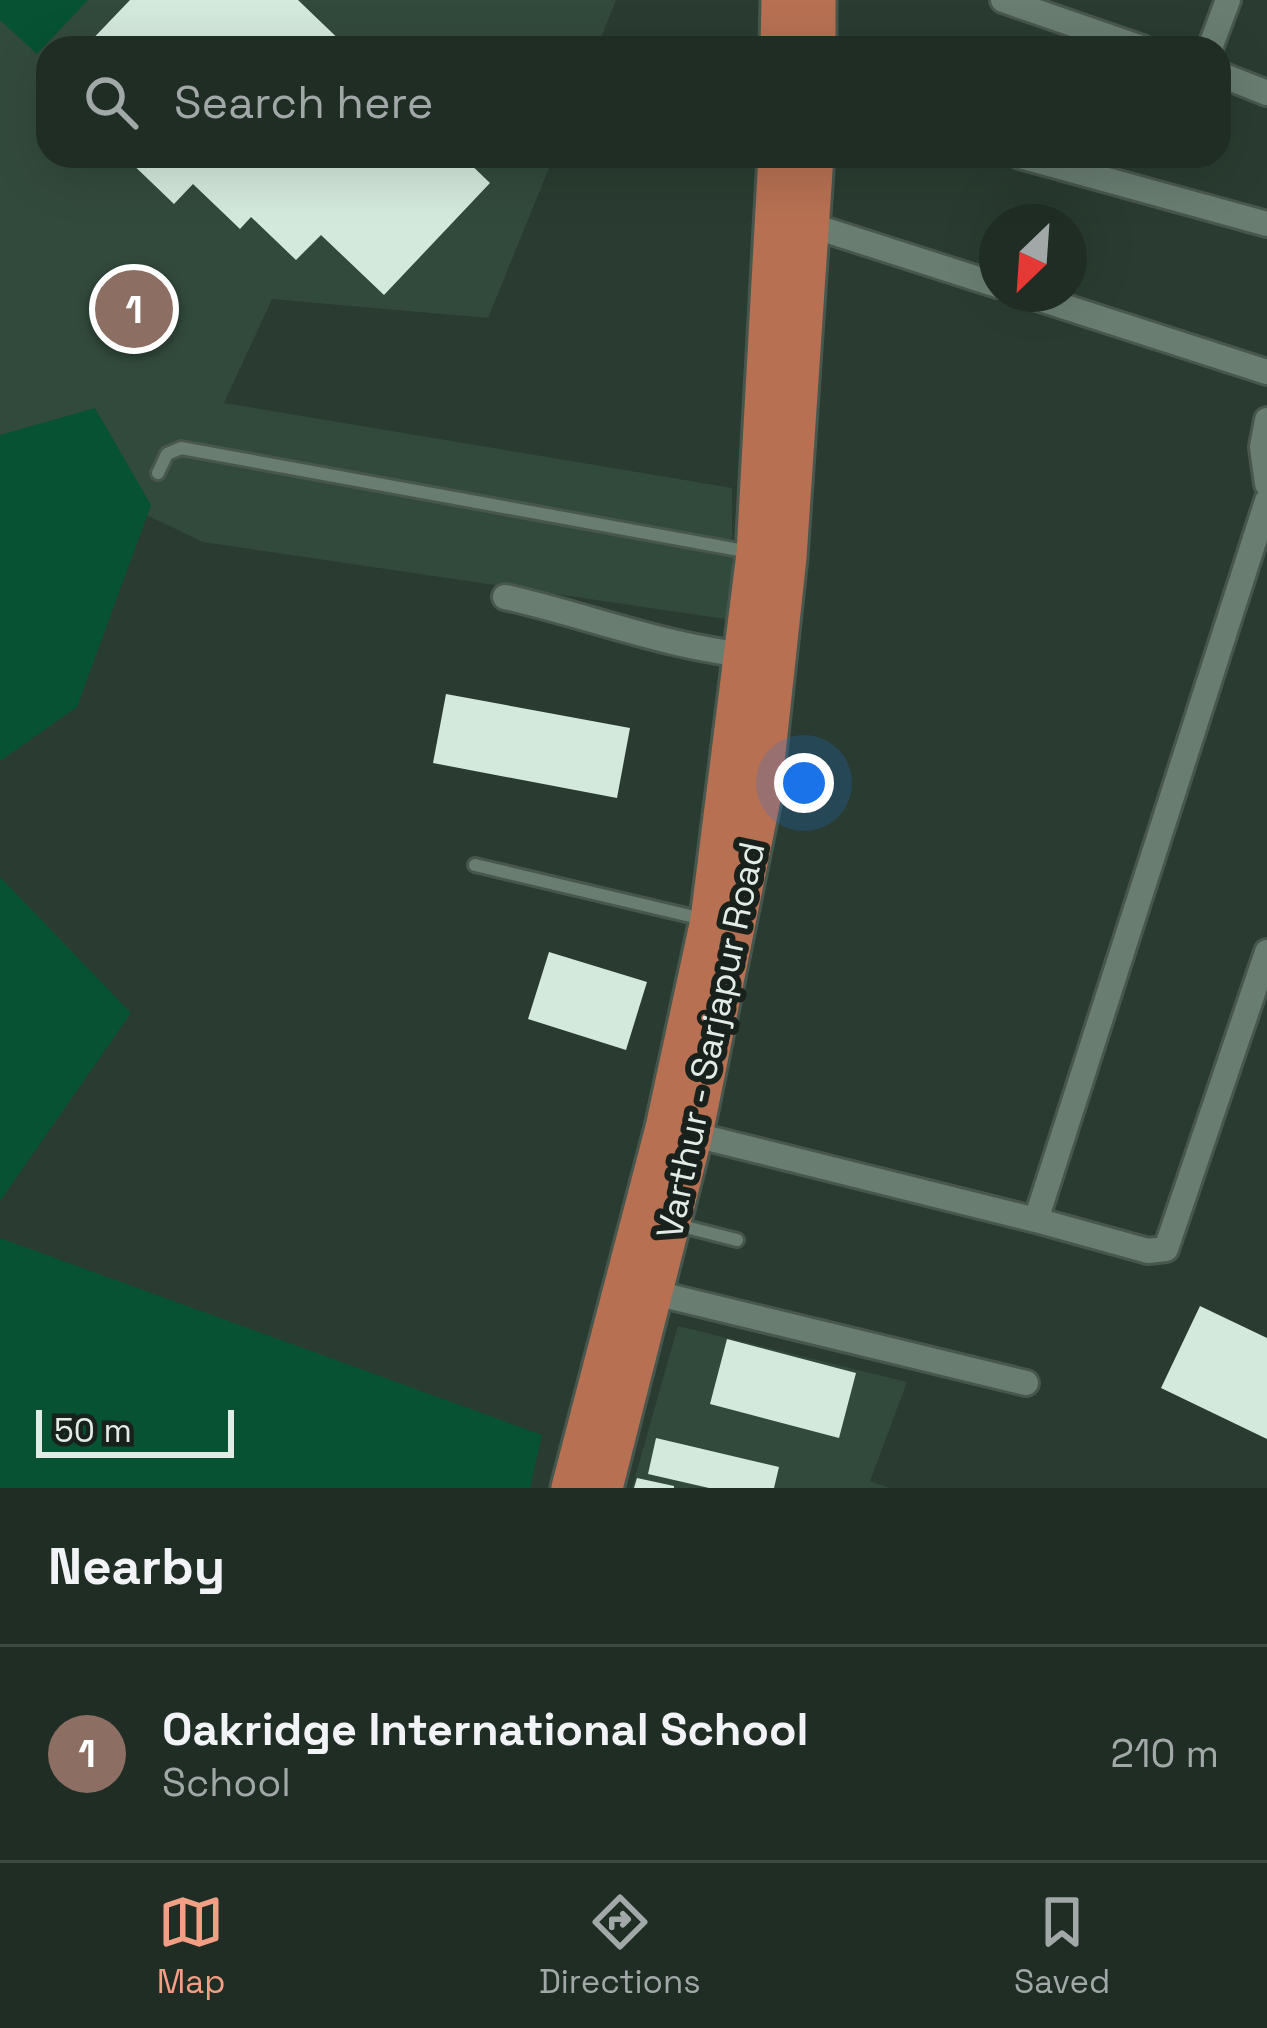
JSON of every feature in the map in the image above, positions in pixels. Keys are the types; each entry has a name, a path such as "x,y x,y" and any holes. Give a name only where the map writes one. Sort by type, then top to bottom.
{"main road":[{"path":"780,36 781,0"},
{"path":"816,0 816,36"},
{"name":"Varthur - Sarjapur Road","path":"772,555 778,168"},
{"name":"Varthur - Sarjapur Road","path":"571,1488 679,1131 725,923 813,226 814,168"},
{"name":"Varthur - Sarjapur Road","path":"603,1488 672,1223 679,1131"}],"street":[{"path":"1003,0 1107,36"},
{"path":"1214,36 1228,0"},
{"path":"1231,79 1267,93"},
{"path":"1064,168 1267,224"},
{"path":"813,226 979,279"},
{"path":"1081,312 1267,372"},
{"path":"1267,419 1262,447 1267,484"},
{"path":"1036,1220 1267,501"},
{"path":"505,597 581,614 625,633 762,656"},
{"path":"679,1131 1148,1251 1166,1249 1267,952"},
{"path":"655,1293 1026,1383"}],"lane":[{"path":"158,472 167,454 182,448 772,555"},
{"path":"475,865 725,923"},
{"path":"672,1223 737,1240"}],"shaded area":[{"path":"0,0 616,0 602,36 36,36 36,168 549,168 488,318 272,299 224,403 732,488 732,620 203,542 0,445"},
{"path":"678,1326 907,1382 870,1481 889,1488 632,1488"}],"green space":[{"path":"0,0 88,0 54,36 36,36 36,53 0,20"},
{"path":"95,408 151,505 77,707 0,761 0,435"},
{"path":"0,877 131,1013 0,1201"},
{"path":"0,1238 542,1435 530,1488 0,1488"}],"building":[{"path":"130,0 298,0 336,36 96,36"},
{"path":"136,168 474,168 490,183 384,295 321,235 296,260 251,217 240,229 193,184 174,204"},
{"path":"446,694 630,728 617,798 433,763"},
{"path":"549,952 647,982 626,1050 528,1019"},
{"path":"1200,1306 1267,1338 1267,1439 1161,1388"},
{"path":"727,1339 856,1373 839,1438 710,1404"},
{"path":"656,1438 779,1467 774,1488 709,1488 648,1474"},
{"path":"637,1478 674,1486 674,1488 634,1488"}],"place":[{"name":"Oakridge International School","path":"134,309"}]}
